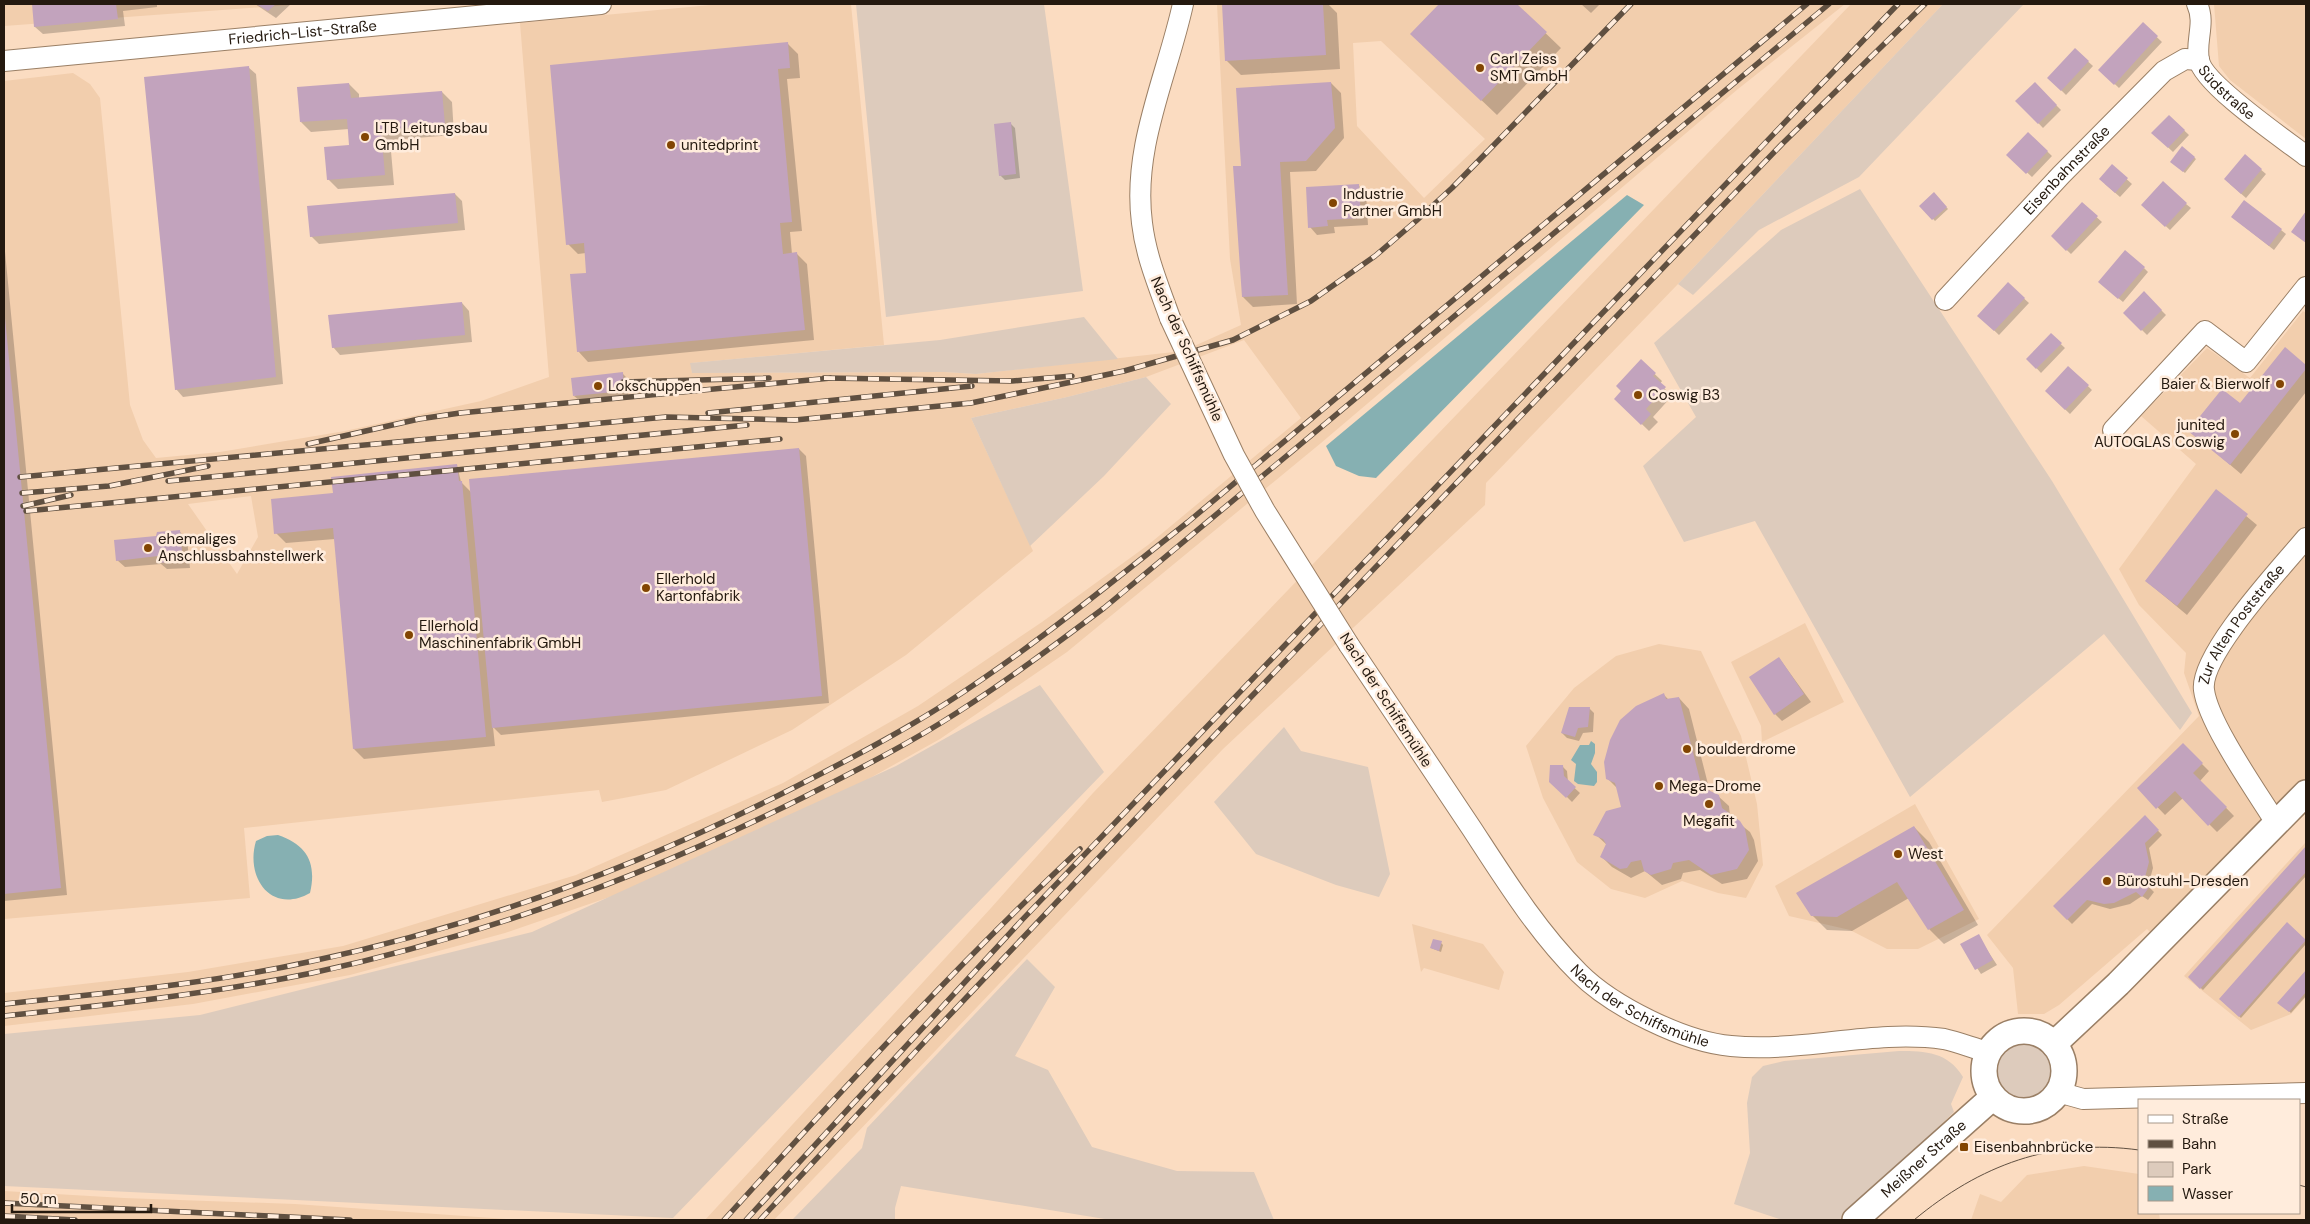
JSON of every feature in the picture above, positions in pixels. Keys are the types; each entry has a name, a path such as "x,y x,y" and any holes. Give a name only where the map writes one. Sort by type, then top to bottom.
{"main road":[{"path":"2054,1044 2140,962 2306,793"},
{"path":"2019,1030 2032,1031 2044,1036 2054,1044 2064,1066 2063,1080 2058,1092 2050,1101 2040,1108 2027,1111 2014,1110 2003,1105 1993,1097 1987,1087 1984,1076 1988,1052 1996,1042 2006,1034 2019,1030"},
{"name":"Meißner Straße","path":"1856,1220 1993,1097"}],"street":[{"name":"Friedrich-List-Straße","path":"4,61 601,4"},
{"name":"Nach der Schiffsmühle","path":"1183,4 1149,122 1143,155 1141,187 1142,223 1151,266 1170,318 1234,455 1265,511 1349,645 1490,858 1550,942 1580,974 1628,1009 1675,1033 1730,1046 1794,1046 1915,1037 1945,1040 1988,1052"},
{"name":"Südstraße","path":"2197,4 2202,23 2198,60 2203,72 2215,84 2306,156"},
{"name":"Eisenbahnstraße","path":"1945,300 2061,176 2164,71 2185,59 2198,60"},
{"path":"2113,430 2206,331 2246,362 2306,286"},
{"name":"Zur Alten Poststraße","path":"2276,823 2215,720 2203,689 2208,666 2224,638 2306,538"},
{"path":"2058,1092 2083,1099 2306,1094"}],"shaded area":[{"path":"4,4 304,4 4,26"},
{"path":"721,4 851,4 884,345 691,363 692,373 944,372 976,374 1183,351 1241,325 1230,259 1217,4 1845,4 1738,89 1321,443 1067,652 940,739 802,816 656,881 505,933 350,975 193,1004 4,1026 4,993 188,972 343,946 576,875 783,783 918,706 1042,622 1148,545 1301,418 1244,340 1146,377 971,418 1033,551 906,655 792,730 666,790 602,802 599,790 244,828 250,898 4,919 4,81 73,73 90,84 100,98 130,405 143,440 156,458 220,452 345,431 481,401 549,377 520,23","holes":["1381,41 1485,139 1424,198 1357,126 1353,43","251,496 258,537 237,574 188,504"]},
{"path":"1851,4 1943,4 1678,284 1486,483 1485,505 1223,749 774,1220 705,1220 991,908 1093,793"},
{"path":"2214,4 2306,4 2306,139 2230,80 2219,66"},
{"path":"2303,311 2306,313 2306,781 2155,937 2147,929 2059,1005 2044,1014 2018,1014 2013,968 1987,935 2199,716 2184,673 2186,653 2139,605 2119,569 2196,464 2141,416 2207,348 2250,378"},
{"path":"1805,623 1844,702 1762,742 1761,726 1731,662"},
{"path":"1659,644 1701,651 1741,736 1757,804 1763,865 1746,898 1718,893 1682,881 1645,898 1611,889 1577,862 1543,798 1526,746 1574,688 1616,656"},
{"path":"1915,804 1979,919 1918,949 1887,949 1850,930 1789,916 1775,886"},
{"path":"2306,842 2306,997 2291,1014 2251,1030 2184,976"},
{"path":"1412,924 1483,944 1504,972 1499,990 1424,968 1421,972"},
{"path":"2084,1166 2138,1174 2138,1214 2159,1214 2160,1220 1971,1220 1980,1194 2001,1202 2027,1175"},
{"path":"4,1191 124,1198 295,1204 519,1220 4,1220"}],"green space":[{"path":"856,4 1044,4 1083,291 886,317"},
{"path":"1943,4 2024,4 1859,177 1759,230 1693,295 1678,284"},
{"path":"1860,189 2052,481 2192,713 2180,730 2104,634 1910,797 1755,521 1684,542 1643,466 1696,417 1654,343 1781,230"},
{"path":"1084,317 1118,359 976,374 944,372 692,373 690,363 940,340"},
{"path":"1146,377 1171,404 1104,476 1030,546 971,418"},
{"path":"1040,685 1104,772 673,1218 4,1186 4,1034 200,1015 532,932 896,766"},
{"path":"1284,727 1301,751 1368,767 1390,874 1379,897 1336,885 1256,854 1214,802"},
{"path":"1027,959 1055,987 1015,1056 1048,1070 1092,1147 1177,1171 1254,1172 1274,1220 1111,1220 901,1186 895,1208 895,1220 792,1220 862,1148 867,1128"},
{"path":"2023,1040 2034,1042 2047,1053 2052,1069 2050,1080 2039,1093 2023,1098 2012,1096 1999,1085 1994,1069 1996,1058 2007,1045"},
{"path":"1899,1051 1935,1055 1950,1062 1957,1069 1963,1077 1951,1104 1954,1112 1849,1214 1841,1220 1782,1220 1734,1204 1750,1153 1747,1103 1752,1077 1763,1066 1784,1061"}],"water":[{"path":"1627,195 1644,205 1376,478 1359,476 1336,466 1326,446"},
{"path":"1591,741 1595,744 1595,753 1591,764 1597,772 1597,782 1594,786 1578,784 1574,781 1576,764 1571,760 1580,745 1589,745"},
{"path":"278,835 288,839 303,850 311,864 312,882 310,893 296,899 284,899 273,896 264,889 254,867 256,841 267,836"}],"building":[{"path":"32,4 116,4 118,19 34,27"},
{"path":"256,4 276,4 268,11"},
{"path":"1222,4 1323,4 1326,55 1225,61"},
{"name":"Carl Zeiss SMT GmbH","path":"1439,4 1517,4 1547,32 1481,101 1410,34"},
{"path":"2143,22 2158,36 2114,85 2098,70"},
{"name":"unitedprint","path":"788,42 790,68 778,69 792,222 780,223 783,254 797,252 805,330 577,352 570,274 586,273 584,243 566,245 550,65"},
{"path":"2075,48 2089,61 2061,91 2047,78"},
{"path":"249,66 276,377 175,390 144,77"},
{"path":"1331,82 1335,128 1306,161 1280,162 1288,295 1242,297 1233,166 1241,166 1236,88"},
{"path":"2035,82 2057,105 2038,124 2015,101"},
{"name":"LTB Leitungsbau GmbH","path":"349,83 351,98 442,91 445,125 381,130 385,175 327,180 324,147 349,145 347,119 300,122 297,87"},
{"path":"2169,115 2185,130 2168,148 2151,133"},
{"path":"1011,122 1016,174 999,176 994,124"},
{"path":"2028,132 2048,151 2026,174 2006,155"},
{"path":"2182,146 2195,157 2183,172 2170,162"},
{"path":"2245,154 2262,169 2241,194 2224,179"},
{"path":"2112,164 2128,178 2115,193 2099,179"},
{"path":"2163,181 2187,203 2165,227 2141,205"},
{"name":"Industrie Partner GmbH","path":"1359,184 1361,218 1327,220 1328,226 1308,228 1306,187"},
{"path":"1934,192 1947,207 1932,220 1919,206"},
{"path":"455,193 458,223 310,237 307,206"},
{"path":"2244,200 2282,229 2269,246 2231,217"},
{"path":"2082,202 2098,216 2066,251 2051,236"},
{"path":"2306,211 2306,243 2291,232"},
{"path":"2125,250 2145,267 2118,299 2098,282"},
{"path":"2008,282 2025,298 1994,331 1977,316"},
{"path":"2144,291 2162,310 2141,331 2123,313"},
{"path":"462,302 465,335 332,348 328,315"},
{"path":"4,319 61,888 4,894"},
{"path":"2051,333 2062,343 2036,369 2026,359"},
{"path":"2285,347 2306,365 2306,369 2230,465 2188,431 2222,389 2240,403"},
{"name":"Coswig B3","path":"1641,359 1656,373 1653,376 1666,387 1646,409 1651,414 1641,425 1614,399 1621,391 1616,386"},
{"path":"2068,366 2089,385 2065,410 2045,391"},
{"name":"Lokschuppen","path":"623,372 624,391 573,396 571,378"},
{"name":"Ellerhold Kartonfabrik","path":"799,448 822,696 492,728 469,479"},
{"name":"Ellerhold Maschinenfabrik GmbH","path":"457,464 459,481 462,481 486,737 353,749 333,528 274,534 271,499 333,493 331,477"},
{"path":"2216,489 2248,514 2177,606 2145,581"},
{"name":"ehemaliges Anschlussbahnstellwerk","path":"180,530 183,561 158,563 158,556 116,561 114,540 156,536 157,532"},
{"path":"1779,657 1804,694 1774,715 1749,677"},
{"name":"Mega-Drome","path":"1664,693 1666,699 1679,697 1703,792 1708,790 1719,795 1722,808 1740,821 1745,829 1749,850 1737,869 1711,875 1689,860 1673,863 1671,869 1651,875 1644,871 1641,860 1631,862 1627,868 1620,869 1600,857 1606,844 1603,839 1593,835 1606,811 1621,807 1615,783 1606,779 1604,762 1610,740 1620,720 1636,706"},
{"path":"1569,707 1590,707 1588,727 1578,728 1575,737 1561,733"},
{"path":"2183,743 2203,763 2193,773 2227,807 2208,826 2175,791 2156,809 2137,788"},
{"path":"1550,765 1563,765 1564,776 1576,787 1566,798 1549,782"},
{"path":"2145,815 2159,830 2145,843 2149,862 2144,881 2150,886 2142,897 2136,892 2114,903 2104,904 2087,900 2067,920 2053,906"},
{"name":"West","path":"1914,826 1964,910 1928,930 1897,882 1837,917 1811,916 1796,893"},
{"path":"2306,846 2306,872 2200,989 2188,977"},
{"path":"2287,922 2306,940 2239,1017 2219,999"},
{"path":"1979,934 1993,960 1975,970 1960,944"},
{"path":"1433,939 1442,941 1439,951 1430,948"},
{"path":"2306,970 2306,992 2289,1012 2277,1003"}],"tram line":[{"path":"1914,1220 1965,1184 2019,1160 2047,1152 2076,1148 2107,1147 2138,1150"},
{"path":"2300,1185 2306,1187"}],"railway":[{"path":"20,477 666,417 795,420 971,403 1124,371 1233,340 1311,301 1375,256 1452,188 1631,4"},
{"path":"4,1004 157,987 270,970 372,947 435,930 560,890 620,867 740,814 875,745 948,702 1010,660 1188,522 1807,4"},
{"path":"4,1016 81,1008 235,987 312,973 440,941 565,900 687,852 806,796 902,746 995,687 1104,608 1829,4"},
{"path":"746,1220 1022,920 1898,4"},
{"path":"760,1220 928,1038 1249,699 1782,144 1925,4"},
{"path":"824,378 1012,381 1072,376"},
{"path":"623,382 769,378"},
{"path":"308,444 419,419 460,413 831,378"},
{"path":"708,413 972,386"},
{"path":"168,481 747,425"},
{"path":"26,511 780,439"},
{"path":"22,493 109,486 208,466"},
{"path":"23,506 71,495"},
{"path":"724,1220 898,1031 1080,849"},
{"path":"4,1203 350,1220"},
{"path":"4,1216 75,1220"}],"place":[{"name":"Carl Zeiss SMT GmbH","path":"1480,68"},
{"name":"LTB Leitungsbau GmbH","path":"365,137"},
{"name":"unitedprint","path":"671,145"},
{"name":"Industrie Partner GmbH","path":"1333,203"},
{"name":"Baier & Bierwolf","path":"2280,384"},
{"name":"Lokschuppen","path":"598,386"},
{"name":"Coswig B3","path":"1638,395"},
{"name":"junited AUTOGLAS Coswig","path":"2235,434"},
{"name":"ehemaliges Anschlussbahnstellwerk","path":"148,548"},
{"name":"Ellerhold Kartonfabrik","path":"646,588"},
{"name":"Ellerhold Maschinenfabrik GmbH","path":"409,635"},
{"name":"boulderdrome","path":"1687,749"},
{"name":"Mega-Drome","path":"1659,786"},
{"name":"Megafit","path":"1709,804"},
{"name":"West","path":"1898,854"},
{"name":"Bürostuhl-Dresden","path":"2107,881"},
{"name":"Eisenbahnbrücke","path":"1964,1147"}]}
